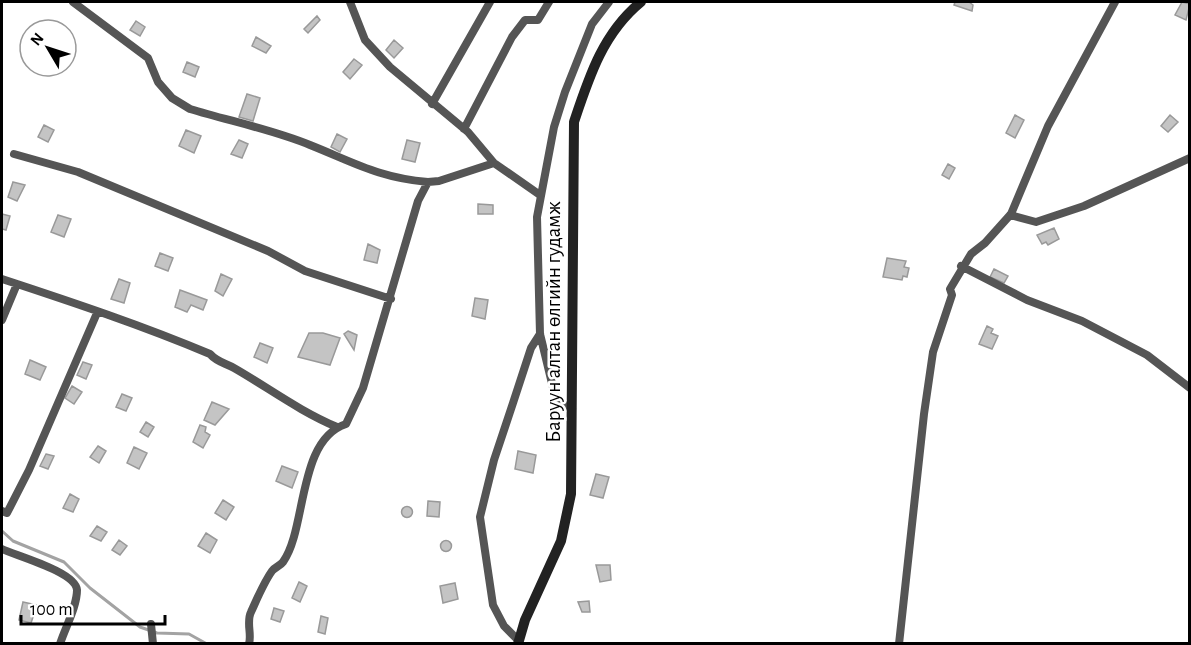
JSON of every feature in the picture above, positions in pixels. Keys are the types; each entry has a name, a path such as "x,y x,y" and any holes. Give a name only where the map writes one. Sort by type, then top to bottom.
{"main road":[{"name":"Баруун алтан өлгийн гудамж","path":"518,642 525,620 561,541 571,494 574,122 588,80 605,41 638,4"}],"street":[{"path":"73,2 148,58 158,82 172,98 190,109 293,139 384,175 428,182 439,181 494,163"},
{"path":"350,2 365,40 390,67 464,129 494,163 540,195"},
{"path":"432,104 490,2"},
{"path":"464,129 512,37 525,21 538,20 549,2"},
{"path":"572,409 562,406 556,400 540,334 537,217 554,127 565,92 592,24 609,2"},
{"path":"899,644 933,352 952,295 950,289 961,266 1010,214 1048,126 1115,2"},
{"path":"14,154 78,172 268,251 305,272 391,299"},
{"path":"1010,214 1035,222 1084,206 1190,158"},
{"path":"249,644 250,614 273,570 283,562 294,533 305,479 324,442 337,427 346,424 363,387 391,299 418,201 428,182"},
{"path":"961,266 1027,300 1082,321 1147,355 1190,388"},
{"path":"2,279 97,313 142,325 210,354 216,361 232,367 282,399 337,427"},
{"path":"2,320 17,284"},
{"path":"2,511 7,513 29,470 97,313"},
{"path":"518,642 504,626 492,605 480,517 509,415 531,348 540,334"},
{"path":"2,549 60,572 74,582 77,589 75,600 60,644"},
{"path":"151,624 153,644"}],"building":[{"path":"955,2 969,2 973,5 972,11 954,5"},
{"path":"1182,2 1190,4 1186,20 1175,15"},
{"path":"317,16 320,20 308,33 304,29"},
{"path":"136,21 145,27 140,36 130,30"},
{"path":"256,37 271,46 266,53 252,46"},
{"path":"394,40 403,48 394,58 386,50"},
{"path":"354,59 362,65 350,79 343,72"},
{"path":"187,62 199,67 195,77 183,72"},
{"path":"247,94 260,98 253,121 239,117"},
{"path":"1015,115 1024,120 1015,138 1006,133"},
{"path":"1170,115 1178,122 1168,132 1161,126"},
{"path":"44,125 54,130 48,142 38,137"},
{"path":"186,130 201,136 194,153 179,146"},
{"path":"337,134 347,139 340,152 331,147"},
{"path":"239,140 248,144 242,158 231,154"},
{"path":"407,140 420,143 415,162 402,159"},
{"path":"948,164 955,168 949,179 942,175"},
{"path":"13,182 25,185 17,201 8,197"},
{"path":"478,204 493,205 493,214 478,214"},
{"path":"2,214 10,216 6,230 2,229"},
{"path":"58,215 71,219 64,237 51,232"},
{"path":"1054,228 1059,239 1048,245 1046,242 1042,244 1037,235"},
{"path":"368,244 380,250 377,263 364,260"},
{"path":"160,253 173,258 168,271 155,266"},
{"path":"887,258 906,261 904,267 909,268 907,277 903,276 902,280 883,277"},
{"path":"994,269 1008,276 1004,283 990,277"},
{"path":"221,274 232,279 223,296 215,291"},
{"path":"119,279 130,283 124,303 111,299"},
{"path":"180,290 207,300 203,310 191,305 187,312 175,307"},
{"path":"475,298 488,300 485,319 472,316"},
{"path":"987,326 993,329 991,333 998,336 992,349 979,344"},
{"path":"348,331 357,335 354,350 344,334"},
{"path":"309,333 323,333 340,338 330,365 298,357"},
{"path":"260,343 273,348 267,363 254,357"},
{"path":"30,360 46,367 40,380 25,374"},
{"path":"83,362 92,365 86,379 77,375"},
{"path":"72,386 82,392 74,404 65,398"},
{"path":"122,394 132,398 126,411 116,407"},
{"path":"212,402 229,409 215,425 204,420"},
{"path":"146,422 154,427 148,437 140,432"},
{"path":"200,425 206,427 205,432 210,435 203,448 193,442"},
{"path":"98,446 106,451 99,463 90,457"},
{"path":"134,447 147,453 139,469 127,463"},
{"path":"518,451 536,455 533,473 515,469"},
{"path":"46,454 54,456 48,469 40,466"},
{"path":"282,466 298,472 292,488 276,481"},
{"path":"596,474 609,477 603,498 590,495"},
{"path":"70,494 79,499 73,512 63,508"},
{"path":"223,500 234,507 226,520 215,513"},
{"path":"428,501 440,502 439,517 427,516"},
{"path":"407,507 411,508 411,516 407,517 403,516 402,512 403,508"},
{"path":"97,526 107,532 101,541 90,536"},
{"path":"206,533 217,540 210,553 198,546"},
{"path":"119,540 127,546 120,555 112,550"},
{"path":"446,540 452,546 446,552 440,546"},
{"path":"596,565 610,565 611,580 600,582"},
{"path":"299,582 307,586 300,602 292,598"},
{"path":"455,583 458,599 443,603 440,586"},
{"path":"589,601 590,612 582,612 578,602"},
{"path":"23,602 37,605 31,623 19,620"},
{"path":"274,608 284,611 280,622 271,619"},
{"path":"321,616 328,618 325,634 318,632"}],"waterway":[{"path":"2,531 13,541 64,562 90,588 140,627 157,633 189,634 207,644"}]}
